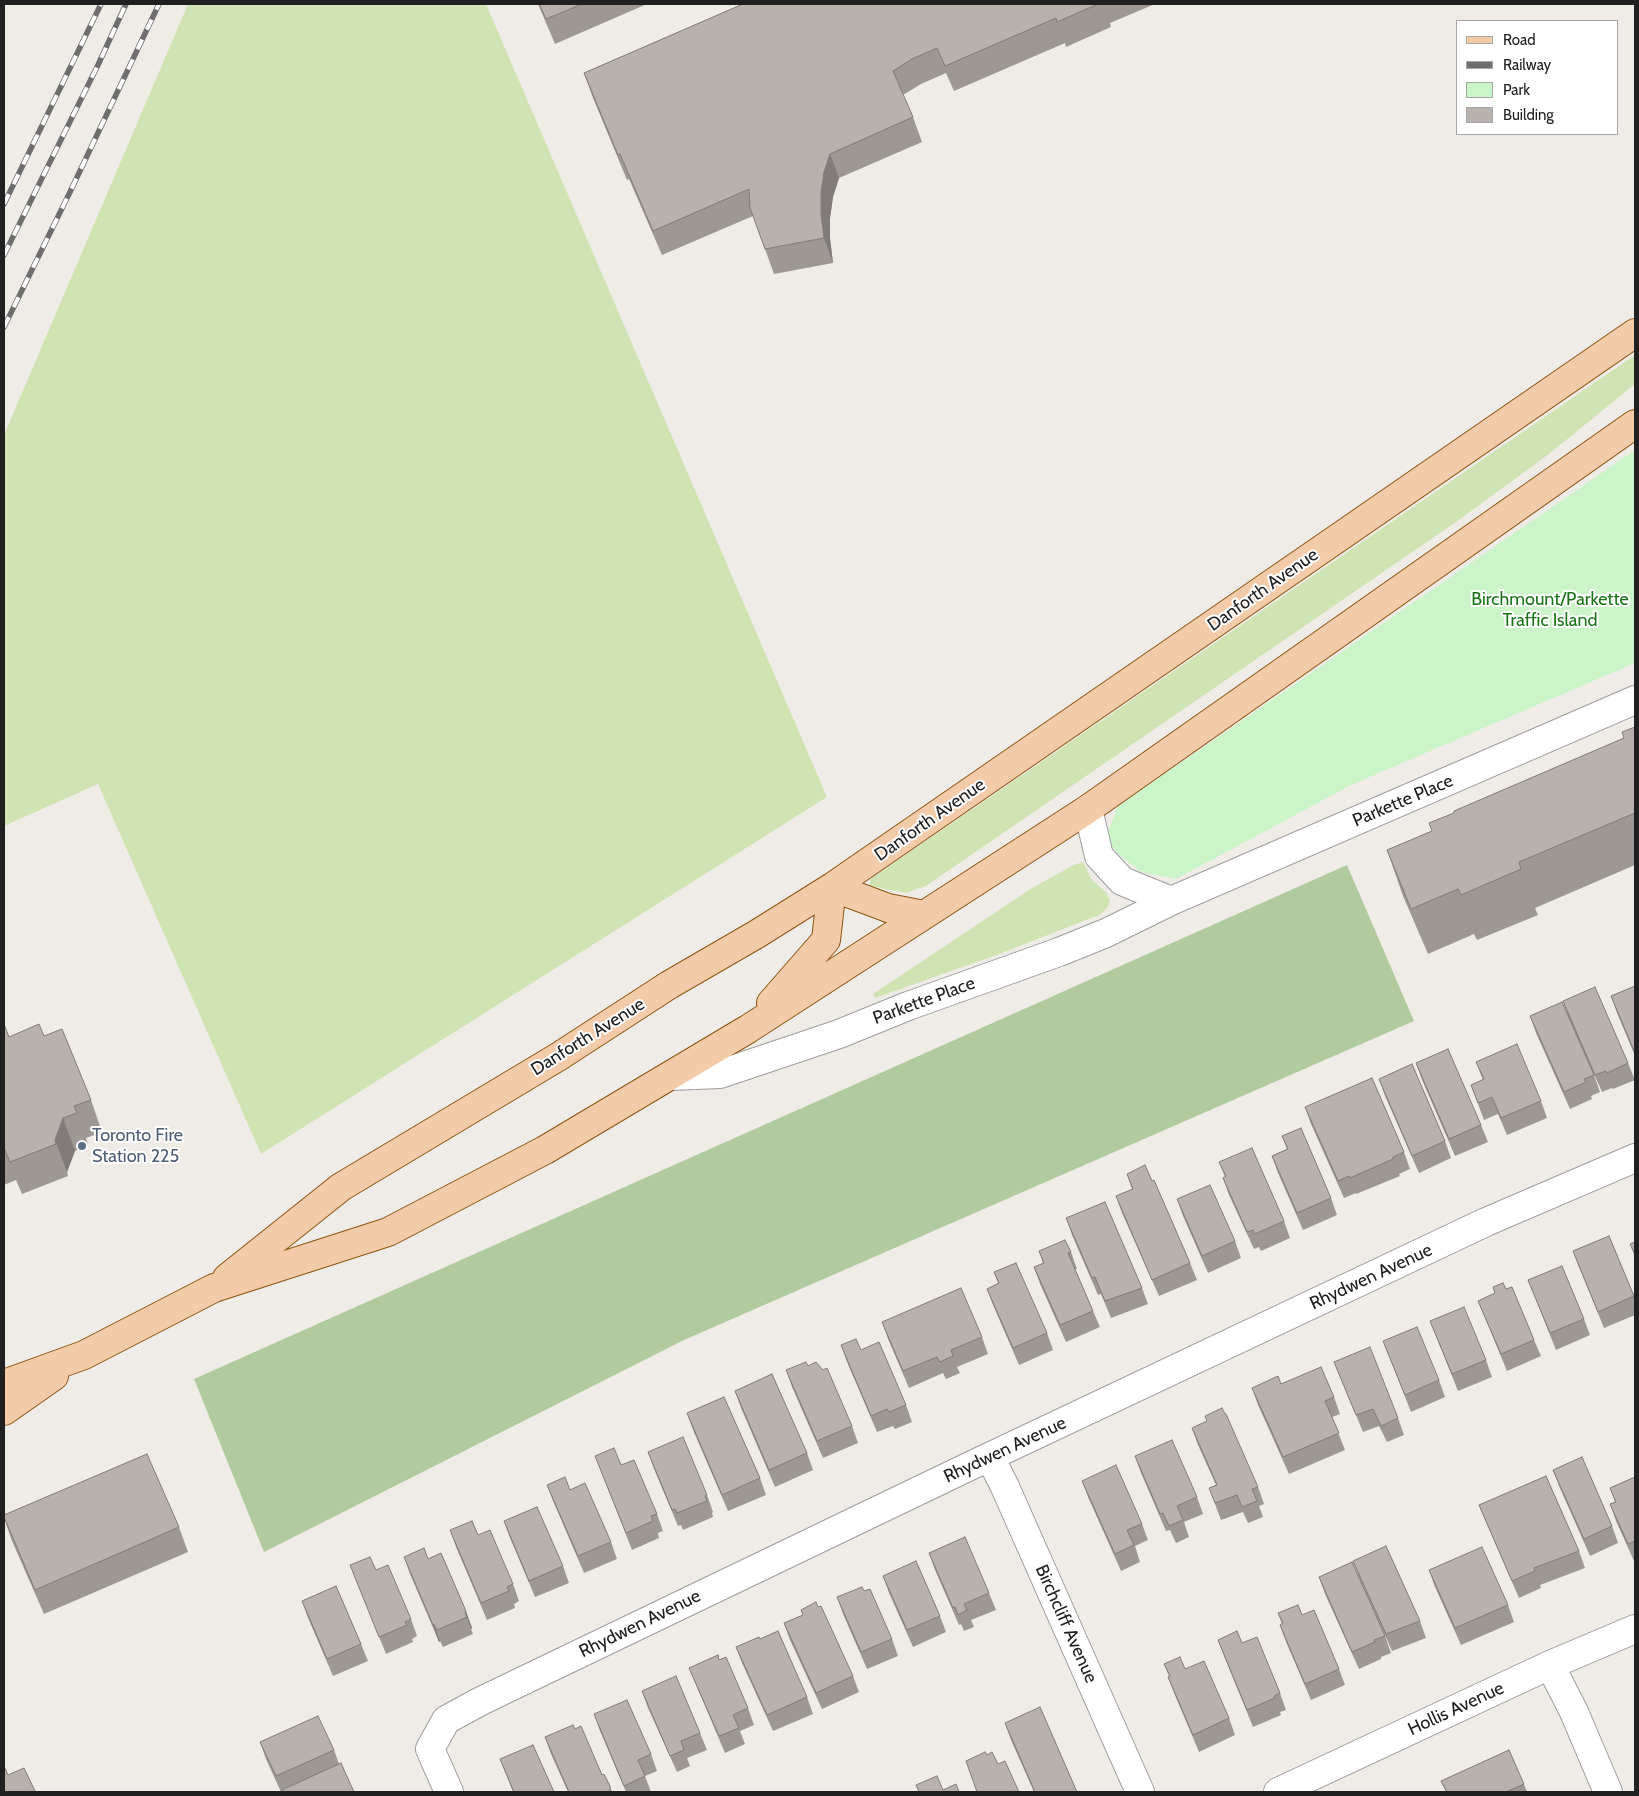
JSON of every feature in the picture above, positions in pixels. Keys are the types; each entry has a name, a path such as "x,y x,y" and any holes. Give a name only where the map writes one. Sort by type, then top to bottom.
{"main road":[{"name":"Danforth Avenue","path":"214,1288 341,1187 558,1057 669,985 832,887 1635,333"},
{"name":"Danforth Avenue","path":"4,1384 84,1355 214,1288 388,1232 545,1150 671,1076 748,1029 1088,810 1635,424"},
{"path":"748,1029 826,940 832,887 888,908 924,915"},
{"name":"Danforth Avenue","path":"4,1412 84,1355"}],"street":[{"name":"Parkette Place","path":"671,1076 720,1074 778,1055 1060,952 1171,901 1635,700"},
{"path":"1088,810 1099,856 1122,881 1171,901"},
{"name":"Rhydwen Avenue","path":"448,1789 430,1749 446,1720 481,1701 628,1629 1486,1222 1635,1158"},
{"name":"Birchcliff Avenue","path":"990,1457 1140,1792"},
{"name":"Hollis Avenue","path":"1278,1792 1550,1665 1635,1629"},
{"path":"1550,1665 1574,1712 1608,1792"}],"green space":[{"path":"188,4 486,4 827,797 261,1154 98,784 4,826 4,435"},
{"path":"1635,355 1635,384 1549,454 1456,522 926,886 906,893 870,886 872,878"},
{"name":"Birchmount/Parkette Traffic Island","path":"1635,450 1635,663 1351,785 1176,879 1141,872 1117,853 1106,836 1118,806"},
{"path":"1083,862 1092,880 1106,892 1110,901 1107,908 1099,915 1002,953 875,998 873,994 1032,888"},
{"path":"1347,865 1414,1021 684,1340 264,1552 194,1379"}],"building":[{"path":"539,4 582,4 546,19"},
{"path":"743,4 1098,4 1057,22 1056,18 945,66 937,48 912,59 893,71 913,117 830,154 824,172 821,193 824,238 765,249 750,208 749,189 653,231 620,154 618,155 584,73"},
{"path":"1635,727 1635,813 1519,862 1521,869 1461,895 1458,889 1411,909 1387,850 1432,831 1429,823 1624,738 1622,732"},
{"path":"1635,986 1635,1053 1611,996"},
{"path":"1595,987 1628,1063 1607,1073 1606,1071 1595,1075 1563,1001"},
{"path":"1562,1002 1594,1075 1584,1079 1586,1082 1564,1092 1530,1016"},
{"path":"4,1024 9,1037 39,1024 44,1036 62,1029 91,1100 74,1106 77,1113 63,1118 55,1140 56,1144 10,1162 4,1148"},
{"path":"1517,1044 1541,1101 1501,1118 1492,1097 1478,1103 1471,1085 1484,1079 1476,1062"},
{"path":"1448,1049 1481,1125 1449,1139 1416,1063"},
{"path":"1412,1064 1445,1141 1412,1156 1379,1079"},
{"path":"1372,1078 1404,1152 1393,1157 1393,1159 1350,1178 1349,1176 1338,1181 1305,1107"},
{"path":"1301,1128 1331,1198 1297,1213 1272,1156 1288,1149 1282,1136"},
{"path":"1252,1148 1284,1221 1255,1234 1253,1230 1247,1232 1223,1178 1226,1176 1219,1162"},
{"path":"1145,1165 1152,1181 1154,1180 1190,1263 1152,1280 1116,1196 1133,1189 1127,1174"},
{"path":"1210,1185 1235,1241 1202,1256 1177,1199"},
{"path":"1105,1202 1142,1288 1105,1301 1095,1277 1092,1278 1066,1218"},
{"path":"1609,1236 1634,1296 1598,1312 1573,1251"},
{"path":"1065,1240 1071,1252 1068,1253 1093,1311 1060,1325 1034,1267 1044,1263 1039,1251"},
{"path":"1635,1242 1635,1255 1630,1244"},
{"path":"1016,1263 1047,1333 1013,1348 987,1289 999,1283 994,1272"},
{"path":"1562,1266 1584,1319 1550,1333 1528,1280"},
{"path":"1503,1283 1506,1289 1512,1287 1534,1340 1501,1354 1478,1301 1495,1293 1493,1287"},
{"path":"961,1288 982,1337 951,1350 953,1356 940,1362 937,1357 903,1371 882,1322"},
{"path":"1464,1307 1486,1360 1452,1374 1430,1321"},
{"path":"1417,1327 1439,1380 1405,1395 1383,1341"},
{"path":"856,1339 861,1350 879,1342 906,1405 889,1412 887,1409 871,1416 841,1345"},
{"path":"1370,1347 1398,1418 1381,1426 1373,1409 1356,1415 1334,1362"},
{"path":"806,1362 808,1366 816,1362 823,1370 827,1368 852,1426 817,1441 786,1370"},
{"path":"1321,1367 1334,1397 1325,1401 1339,1433 1283,1457 1252,1388 1278,1376 1281,1384"},
{"path":"772,1374 807,1453 769,1470 735,1391"},
{"path":"724,1397 760,1478 722,1495 687,1413"},
{"path":"1222,1408 1258,1487 1252,1489 1257,1501 1242,1507 1237,1495 1215,1503 1209,1488 1217,1485 1192,1428 1207,1421 1205,1416"},
{"path":"683,1437 707,1495 705,1496 707,1501 677,1513 675,1509 672,1510 648,1452"},
{"path":"1172,1440 1197,1497 1177,1506 1183,1520 1169,1526 1163,1513 1160,1514 1135,1456"},
{"path":"614,1448 621,1465 634,1460 657,1514 651,1516 653,1521 626,1533 595,1456"},
{"path":"147,1454 179,1527 35,1590 4,1515"},
{"path":"1582,1457 1612,1526 1584,1539 1553,1470"},
{"path":"1116,1465 1142,1524 1127,1530 1134,1545 1115,1554 1082,1481"},
{"path":"1546,1476 1579,1551 1534,1568 1535,1571 1512,1581 1479,1505"},
{"path":"565,1477 570,1490 585,1483 611,1542 578,1556 547,1485"},
{"path":"1635,1477 1635,1541 1628,1544 1610,1504 1616,1502 1610,1488"},
{"path":"537,1507 563,1566 529,1581 504,1521"},
{"path":"472,1521 478,1535 490,1530 513,1584 507,1587 509,1591 481,1603 450,1530"},
{"path":"965,1537 989,1593 964,1604 967,1610 958,1615 955,1607 953,1608 929,1553"},
{"path":"1386,1546 1420,1621 1386,1634 1353,1561"},
{"path":"1482,1547 1508,1605 1455,1628 1429,1570"},
{"path":"424,1548 428,1559 441,1553 467,1617 437,1630 433,1625 404,1557"},
{"path":"370,1557 376,1570 388,1565 411,1619 405,1622 407,1625 379,1637 350,1565"},
{"path":"916,1561 940,1616 907,1630 883,1576"},
{"path":"1352,1562 1385,1636 1352,1652 1319,1577"},
{"path":"336,1586 361,1644 327,1659 302,1601"},
{"path":"862,1587 864,1591 870,1589 892,1639 861,1652 837,1597"},
{"path":"816,1602 818,1607 821,1606 853,1676 816,1693 784,1623 803,1615 801,1610"},
{"path":"1298,1605 1302,1615 1314,1610 1339,1669 1305,1684 1280,1625 1283,1623 1278,1613"},
{"path":"778,1631 807,1697 767,1715 736,1647"},
{"path":"1237,1631 1242,1643 1257,1637 1280,1693 1274,1696 1275,1698 1247,1710 1218,1640"},
{"path":"718,1655 719,1660 726,1657 748,1708 733,1715 739,1728 719,1736 689,1668"},
{"path":"1180,1657 1185,1669 1204,1661 1229,1718 1193,1735 1164,1664"},
{"path":"676,1676 700,1733 681,1741 684,1750 670,1756 642,1691"},
{"path":"627,1700 651,1754 638,1760 645,1776 624,1786 594,1714"},
{"path":"1040,1707 1077,1792 1035,1792 1005,1723"},
{"path":"318,1716 334,1750 276,1776 260,1742"},
{"path":"573,1725 575,1729 581,1726 602,1775 604,1774 610,1786 610,1792 569,1792 545,1737"},
{"path":"533,1745 554,1792 514,1792 500,1759"},
{"path":"1509,1750 1524,1784 1506,1792 1447,1792 1441,1781"},
{"path":"985,1752 987,1755 992,1752 998,1764 1005,1761 1019,1792 977,1792 966,1761"},
{"path":"341,1763 354,1792 283,1792 282,1790"},
{"path":"4,1768 8,1775 24,1768 35,1791 4,1792"},
{"path":"937,1776 943,1790 956,1784 959,1792 919,1792 916,1785"}],"railway":[{"path":"4,204 101,4"},
{"path":"4,255 126,4"},
{"path":"4,327 159,4"}],"place":[{"name":"Toronto Fire Station 225","path":"82,1146"}]}
